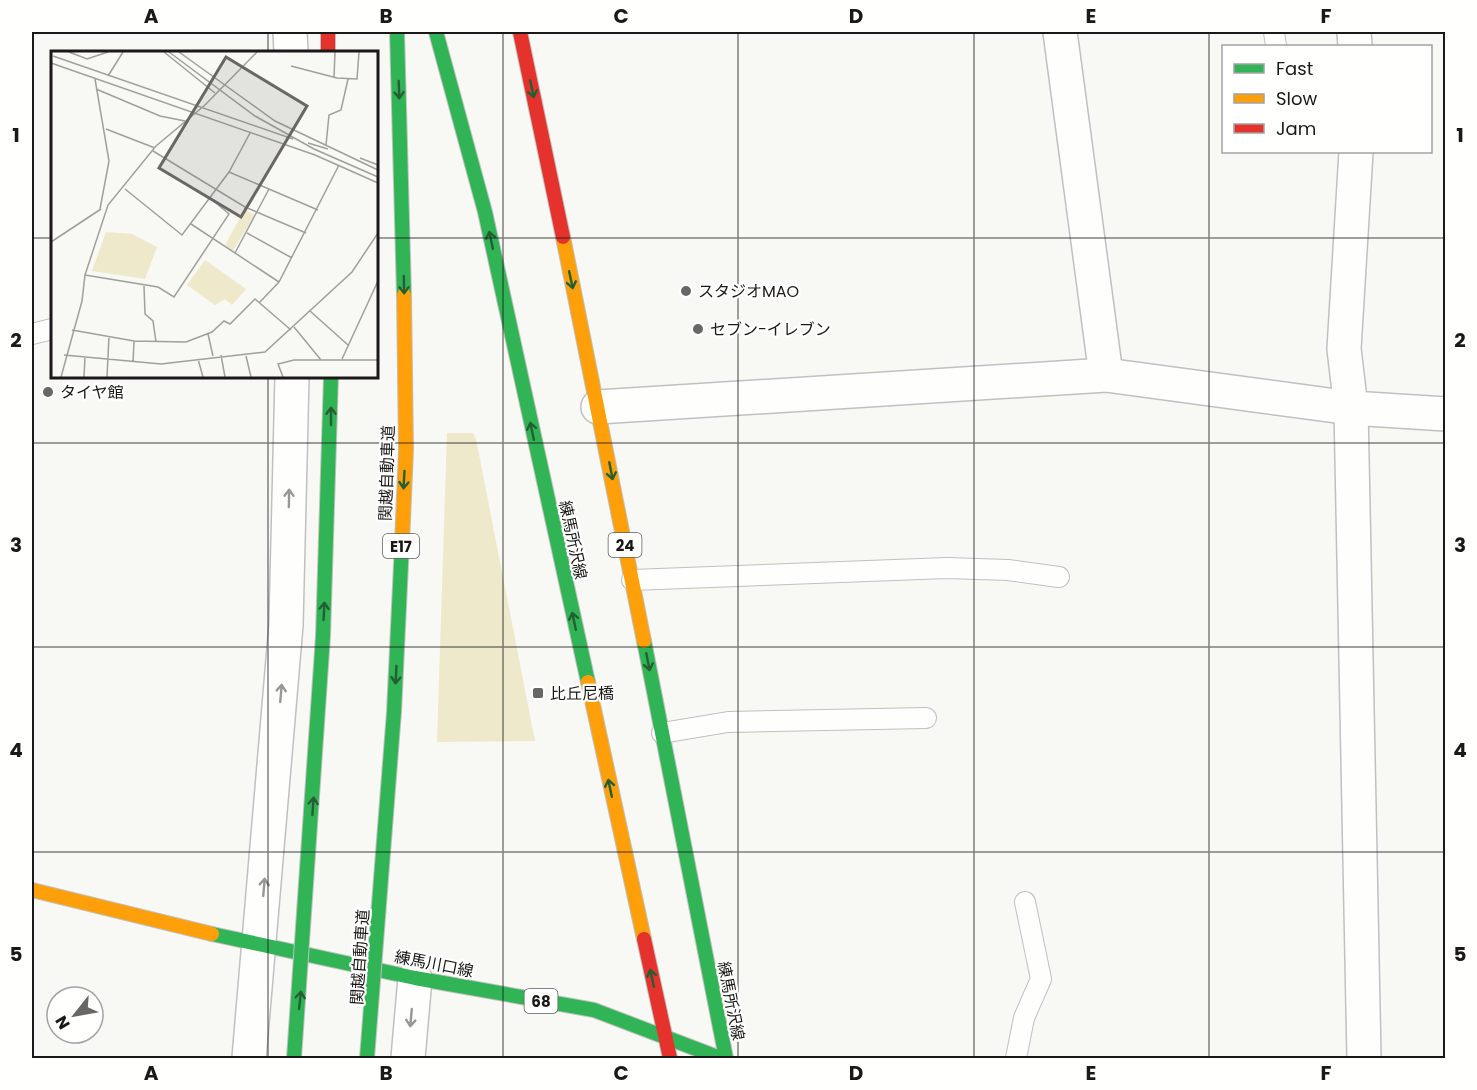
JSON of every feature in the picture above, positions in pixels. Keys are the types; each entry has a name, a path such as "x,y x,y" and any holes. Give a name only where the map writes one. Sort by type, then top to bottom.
{"main road":[{"path":"328,32 328,51"},
{"name":"関越自動車道","path":"367,1059 394,712 406,450 403,208 397,32"},
{"name":"練馬所沢線","path":"436,32 485,212 670,1059"},
{"name":"練馬所沢線","path":"520,32 598,407 726,1059"},
{"path":"294,1059 301,988 320,700 331,463 331,378"},
{"name":"練馬川口線","path":"32,890 259,945 415,978 594,1010 664,1035 720,1059"}],"street":[{"path":"290,32 291,51"},
{"path":"1060,32 1106,375"},
{"path":"1356,153 1344,349 1352,408 1364,1059"},
{"path":"598,407 1106,375 1352,408 1446,414"},
{"path":"249,1059 286,625 292,378"},
{"path":"408,1059 415,978"}],"lane":[{"path":"32,334 51,329"},
{"path":"632,580 946,568 1008,570 1059,577"},
{"path":"662,733 728,722 926,718"},
{"path":"1016,1059 1024,1018 1041,979 1025,902"}],"shaded area":[{"path":"447,433 473,433 476,439 535,741 437,742"}],"traffic: fast":[{"path":"397,32 404,295"},
{"path":"436,32 485,212 588,682"},
{"path":"294,1058 323,636 331,378"},
{"path":"367,1058 394,712 402,543"},
{"path":"644,641 726,1058"},
{"path":"212,934 415,978 594,1010 720,1058"}],"traffic: slow":[{"path":"563,237 644,641"},
{"path":"402,543 406,450 404,295"},
{"path":"588,682 644,939"},
{"path":"32,890 212,934"}],"traffic: jam":[{"path":"328,32 328,51"},
{"path":"520,32 563,237"},
{"path":"644,939 670,1058"}],"place":[{"name":"スタジオMAO","path":"686,291"},
{"name":"セブン-イレブン","path":"698,329"},
{"name":"タイヤ館","path":"48,392"},
{"name":"比丘尼橋","path":"538,693"}]}
